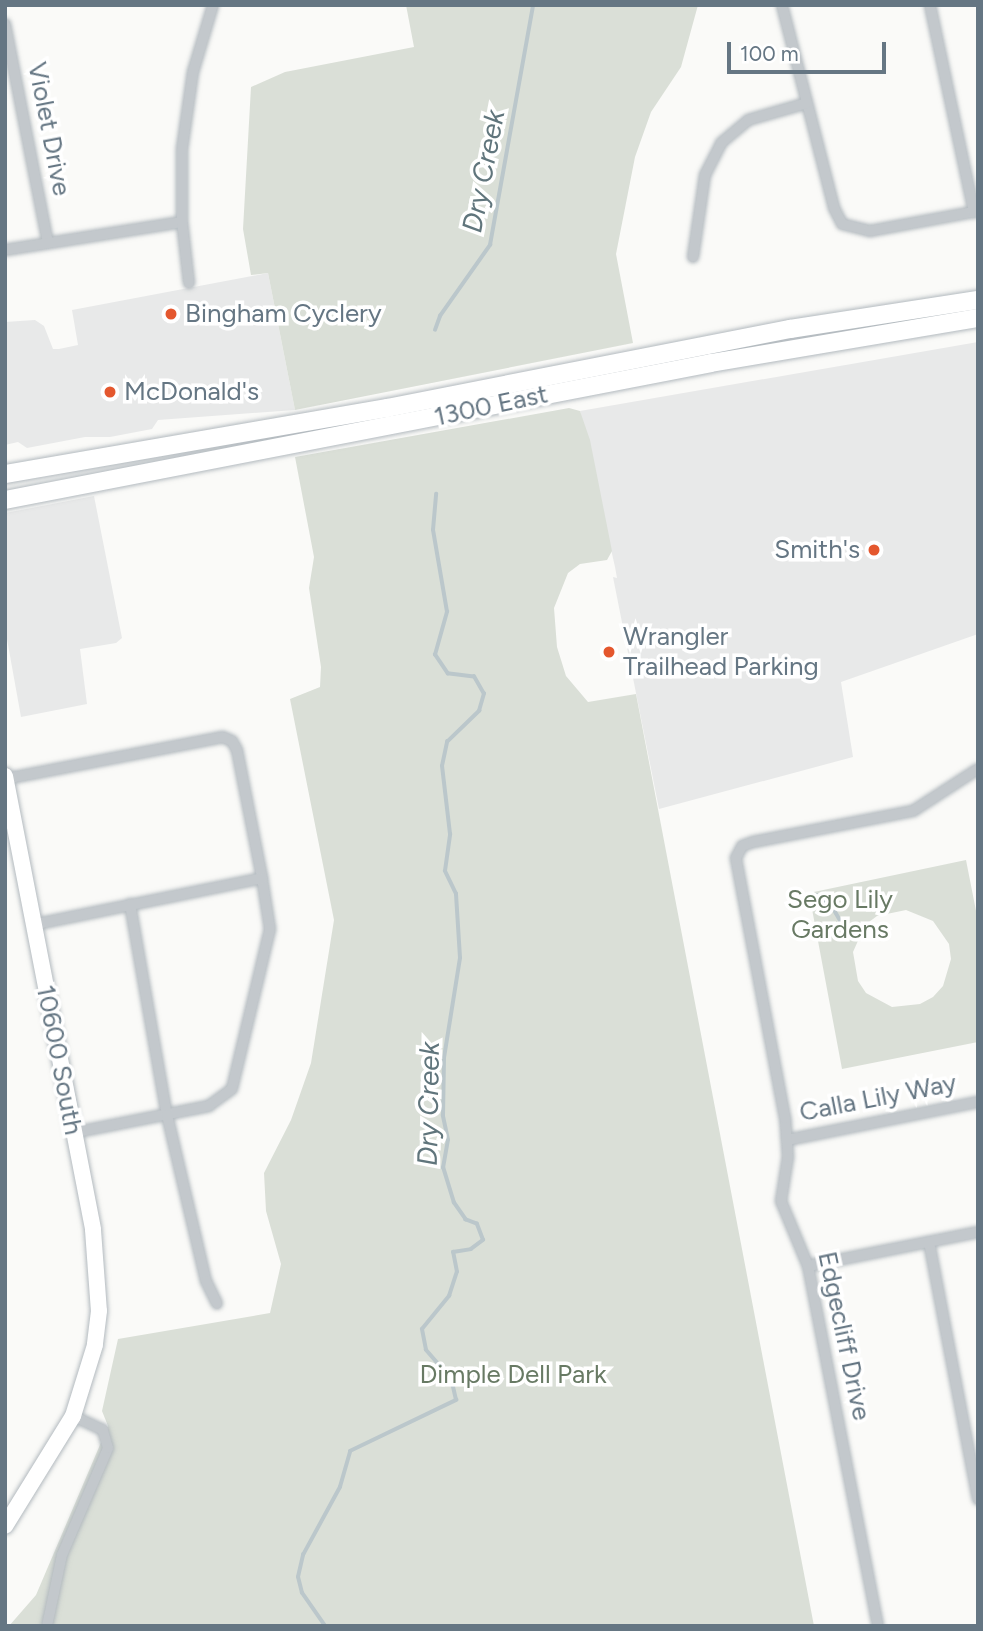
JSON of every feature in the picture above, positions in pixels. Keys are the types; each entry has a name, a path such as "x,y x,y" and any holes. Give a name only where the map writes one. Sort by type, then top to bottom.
{"main road":[{"name":"1300 East","path":"5,474 374,410 777,331 978,300"},
{"path":"942,324 950,314 978,310"},
{"name":"1300 East","path":"5,500 586,386 978,318"},
{"name":"10600 South","path":"5,778 96,1253 95,1345 73,1416 5,1526"}],"street":[{"path":"189,283 182,222 186,106 213,5"},
{"path":"782,5 834,208 842,224 852,229 870,231 976,211 946,65 930,5"},
{"name":"Violet Drive","path":"5,24 47,243"},
{"path":"693,257 705,175 721,143 748,120 807,103"},
{"path":"5,250 182,222"},
{"path":"5,778 223,737 232,741 262,878 270,929 232,1089 209,1106 73,1133"},
{"name":"Edgecliff Drive","path":"878,1626 808,1266 781,1201 788,1140 737,853 754,842 913,811 978,769"},
{"path":"32,925 262,878"},
{"path":"130,904 167,1115 206,1281 217,1304"},
{"name":"Calla Lily Way","path":"788,1140 978,1102"},
{"path":"808,1266 978,1232"},
{"path":"929,1242 978,1499"},
{"path":"47,1626 62,1555 108,1448 103,1430 73,1416"}],"shaded area":[{"path":"268,273 295,410 158,420 152,429 110,437 85,437 27,448 18,442 5,445 5,322 35,320 44,326 53,349 59,349 78,345 72,310"},
{"path":"978,342 978,634 841,682 853,757 659,809 613,577 617,578 615,567 580,411"},
{"path":"94,496 122,638 116,643 80,649 87,704 21,717 5,628 5,513"}],"green space":[{"path":"406,5 698,5 681,67 651,112 635,157 616,254 633,343 295,410 268,273 251,275 243,229 251,87 285,72 414,47"},
{"name":"Dimple Dell Park","path":"569,408 580,411 590,440 612,551 607,560 580,564 568,573 554,608 557,647 566,676 588,702 636,694 814,1626 9,1626 36,1595 108,1426 102,1411 118,1339 270,1313 281,1264 266,1211 264,1173 291,1120 311,1063 334,920 290,699 320,687 321,667 309,588 314,557 295,457"},
{"name":"Sego Lily Gardens","path":"966,860 978,921 978,1042 842,1069 809,893","holes":["906,910 933,921 949,944 951,959 943,986 933,997 920,1004 892,1007 866,993 858,981 853,952 865,925 877,916"]}],"waterway":[{"name":"Dry Creek","path":"435,330 440,316 490,245 533,5"},
{"name":"Dry Creek","path":"325,1626 302,1593 298,1577 303,1555 340,1487 350,1451 456,1400 451,1379 426,1350 422,1329 449,1296 457,1272 453,1252 471,1249 483,1240 477,1224 466,1220 454,1203 443,1168 448,1140 443,1116 444,1058 460,958 456,894 445,871 450,834 442,766 447,742 479,711 484,694 474,677 448,674 435,655 447,612 433,530 436,494"},
{"path":"817,895 832,906 843,925 856,930"}],"place":[{"name":"Bingham Cyclery","path":"171,314"},
{"name":"McDonald's","path":"110,392"},
{"name":"Smith's","path":"874,550"},
{"name":"Wrangler Trailhead Parking","path":"609,652"}]}
